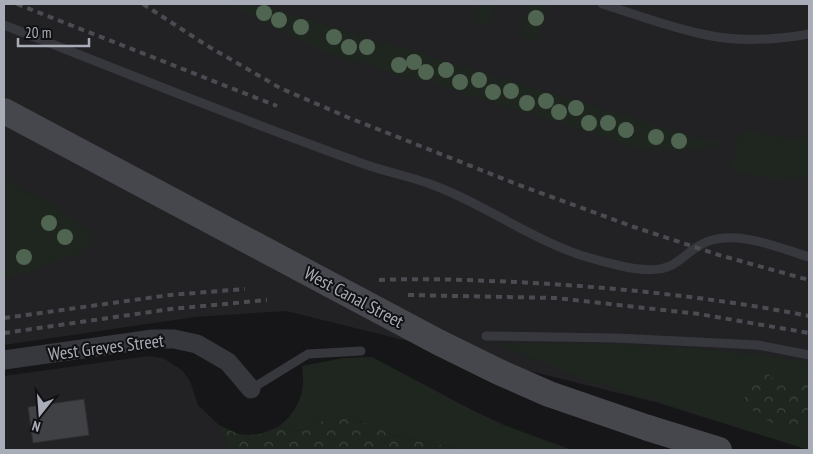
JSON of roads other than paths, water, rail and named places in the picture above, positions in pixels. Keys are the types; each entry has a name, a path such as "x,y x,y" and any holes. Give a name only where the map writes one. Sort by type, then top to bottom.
{"street":[{"name":"West Canal Street","path":"4,110 438,342 499,372 549,394 719,450"},
{"name":"West Greves Street","path":"4,360 153,339 174,339 197,344 228,362 251,390"}],"lane":[{"path":"602,4 702,35 750,39 780,39 809,34"},
{"path":"4,25 305,142 367,165 431,184 495,213 566,250 589,258 620,266 657,270 671,266 701,244 725,238 742,238 809,257"},
{"path":"486,336 625,338 758,344 809,355"},
{"path":"251,390 308,354 362,351"}],"railway":[{"path":"17,4 277,106"},
{"path":"143,4 206,45 280,88 347,117 519,185 634,227 719,255 809,280"},
{"path":"379,280 464,280 589,287 699,298 809,316"},
{"path":"4,318 170,295 245,289"},
{"path":"408,295 556,298 699,314 809,333"},
{"path":"4,333 171,309 267,300"}]}
